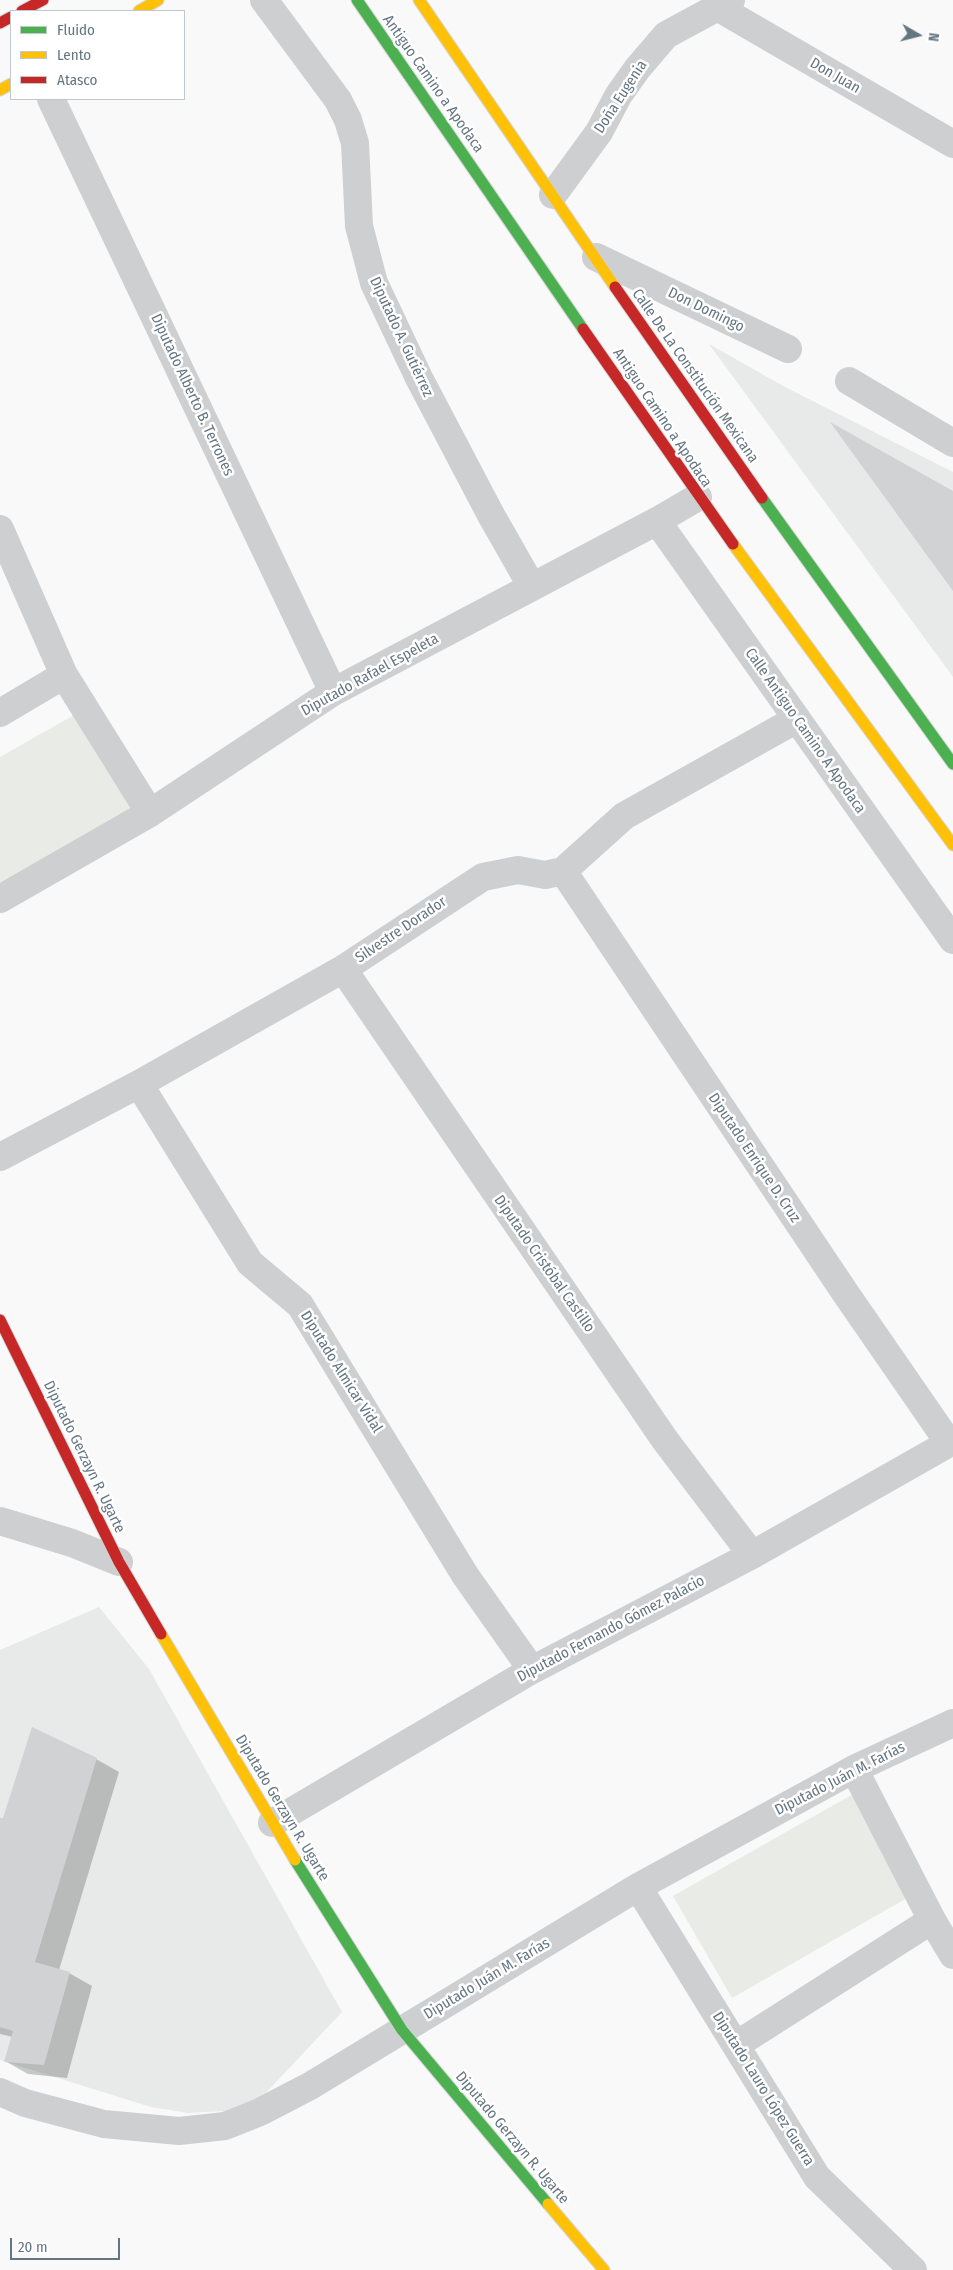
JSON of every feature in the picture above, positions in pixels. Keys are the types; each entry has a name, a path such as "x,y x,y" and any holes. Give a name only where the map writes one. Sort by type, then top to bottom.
{"street":[{"path":"141,10 158,0"},
{"name":"Diputado A. Gutiérrez","path":"264,0 338,100 348,120 355,143 359,226 374,283 419,378 491,515 532,587"},
{"name":"Antiguo Camino a Apodaca","path":"357,0 698,497 953,846"},
{"name":"Calle De La Constitución Mexicana","path":"419,0 712,428 953,764"},
{"name":"Doña Eugenia","path":"553,195 598,132 637,68 666,35 724,4"},
{"name":"Don Juan","path":"724,4 953,144"},
{"name":"Diputado Alberto B. Terrones","path":"51,100 333,692"},
{"name":"Don Domingo","path":"596,257 788,349"},
{"path":"849,381 953,443"},
{"name":"Diputado Rafael Espeleta","path":"0,900 150,813 333,692 657,521 698,497"},
{"name":"Calle Antiguo Camino A Apodaca","path":"657,521 953,940"},
{"path":"0,529 64,675 150,813"},
{"path":"0,713 64,675"},
{"path":"563,871 624,816 797,719"},
{"name":"Silvestre Dorador","path":"0,1157 140,1084 343,969 483,877 518,870 545,875 563,871"},
{"name":"Diputado Enrique D. Cruz","path":"563,871 844,1291 951,1442"},
{"name":"Diputado Cristóbal Castillo","path":"343,969 665,1440 752,1554"},
{"name":"Diputado Almicar Vidal","path":"140,1084 250,1262 300,1306 465,1575 532,1670"},
{"name":"Diputado Gerzayn R. Ugarte","path":"0,1320 119,1562 272,1823 402,2030 604,2270"},
{"name":"Diputado Fernando Gómez Palacio","path":"272,1823 532,1670 752,1554 951,1442"},
{"path":"0,1521 72,1543 119,1562"},
{"name":"Diputado Juán M. Farías","path":"0,2092 25,2103 104,2124 179,2131 225,2126 260,2112 310,2086 638,1888 854,1769 953,1723"},
{"path":"854,1769 932,1920 953,1956"},
{"name":"Diputado Lauro López Guerra","path":"638,1888 817,2176 913,2270"},
{"path":"736,2045 932,1920"}],"shaded area":[{"path":"709,344 785,387 953,472 953,677"},
{"path":"81,711 137,817 0,891 0,757"},
{"path":"99,1607 149,1669 342,2012 263,2096 225,2111 188,2113 151,2107 0,2060 0,1650"},
{"path":"855,1793 914,1894 732,1998 673,1896"}],"building":[{"path":"830,422 953,491 953,591"},
{"path":"32,1727 97,1758 35,1962 70,1972 44,2065 4,2062 13,2031 0,2027 0,1818 3,1818"}],"traffic: fast":[{"path":"357,0 583,329"},
{"path":"762,498 953,764"},
{"path":"295,1860 402,2030 548,2204"}],"traffic: slow":[{"path":"141,10 158,0"},
{"path":"419,0 615,287"},
{"path":"0,90 10,85"},
{"path":"733,544 953,845"},
{"path":"161,1634 295,1860"},
{"path":"548,2204 604,2270"}],"traffic: jam":[{"path":"24,10 43,0"},
{"path":"0,23 10,18"},
{"path":"615,287 762,498"},
{"path":"583,329 733,544"},
{"path":"0,1320 119,1562 161,1634"}]}
